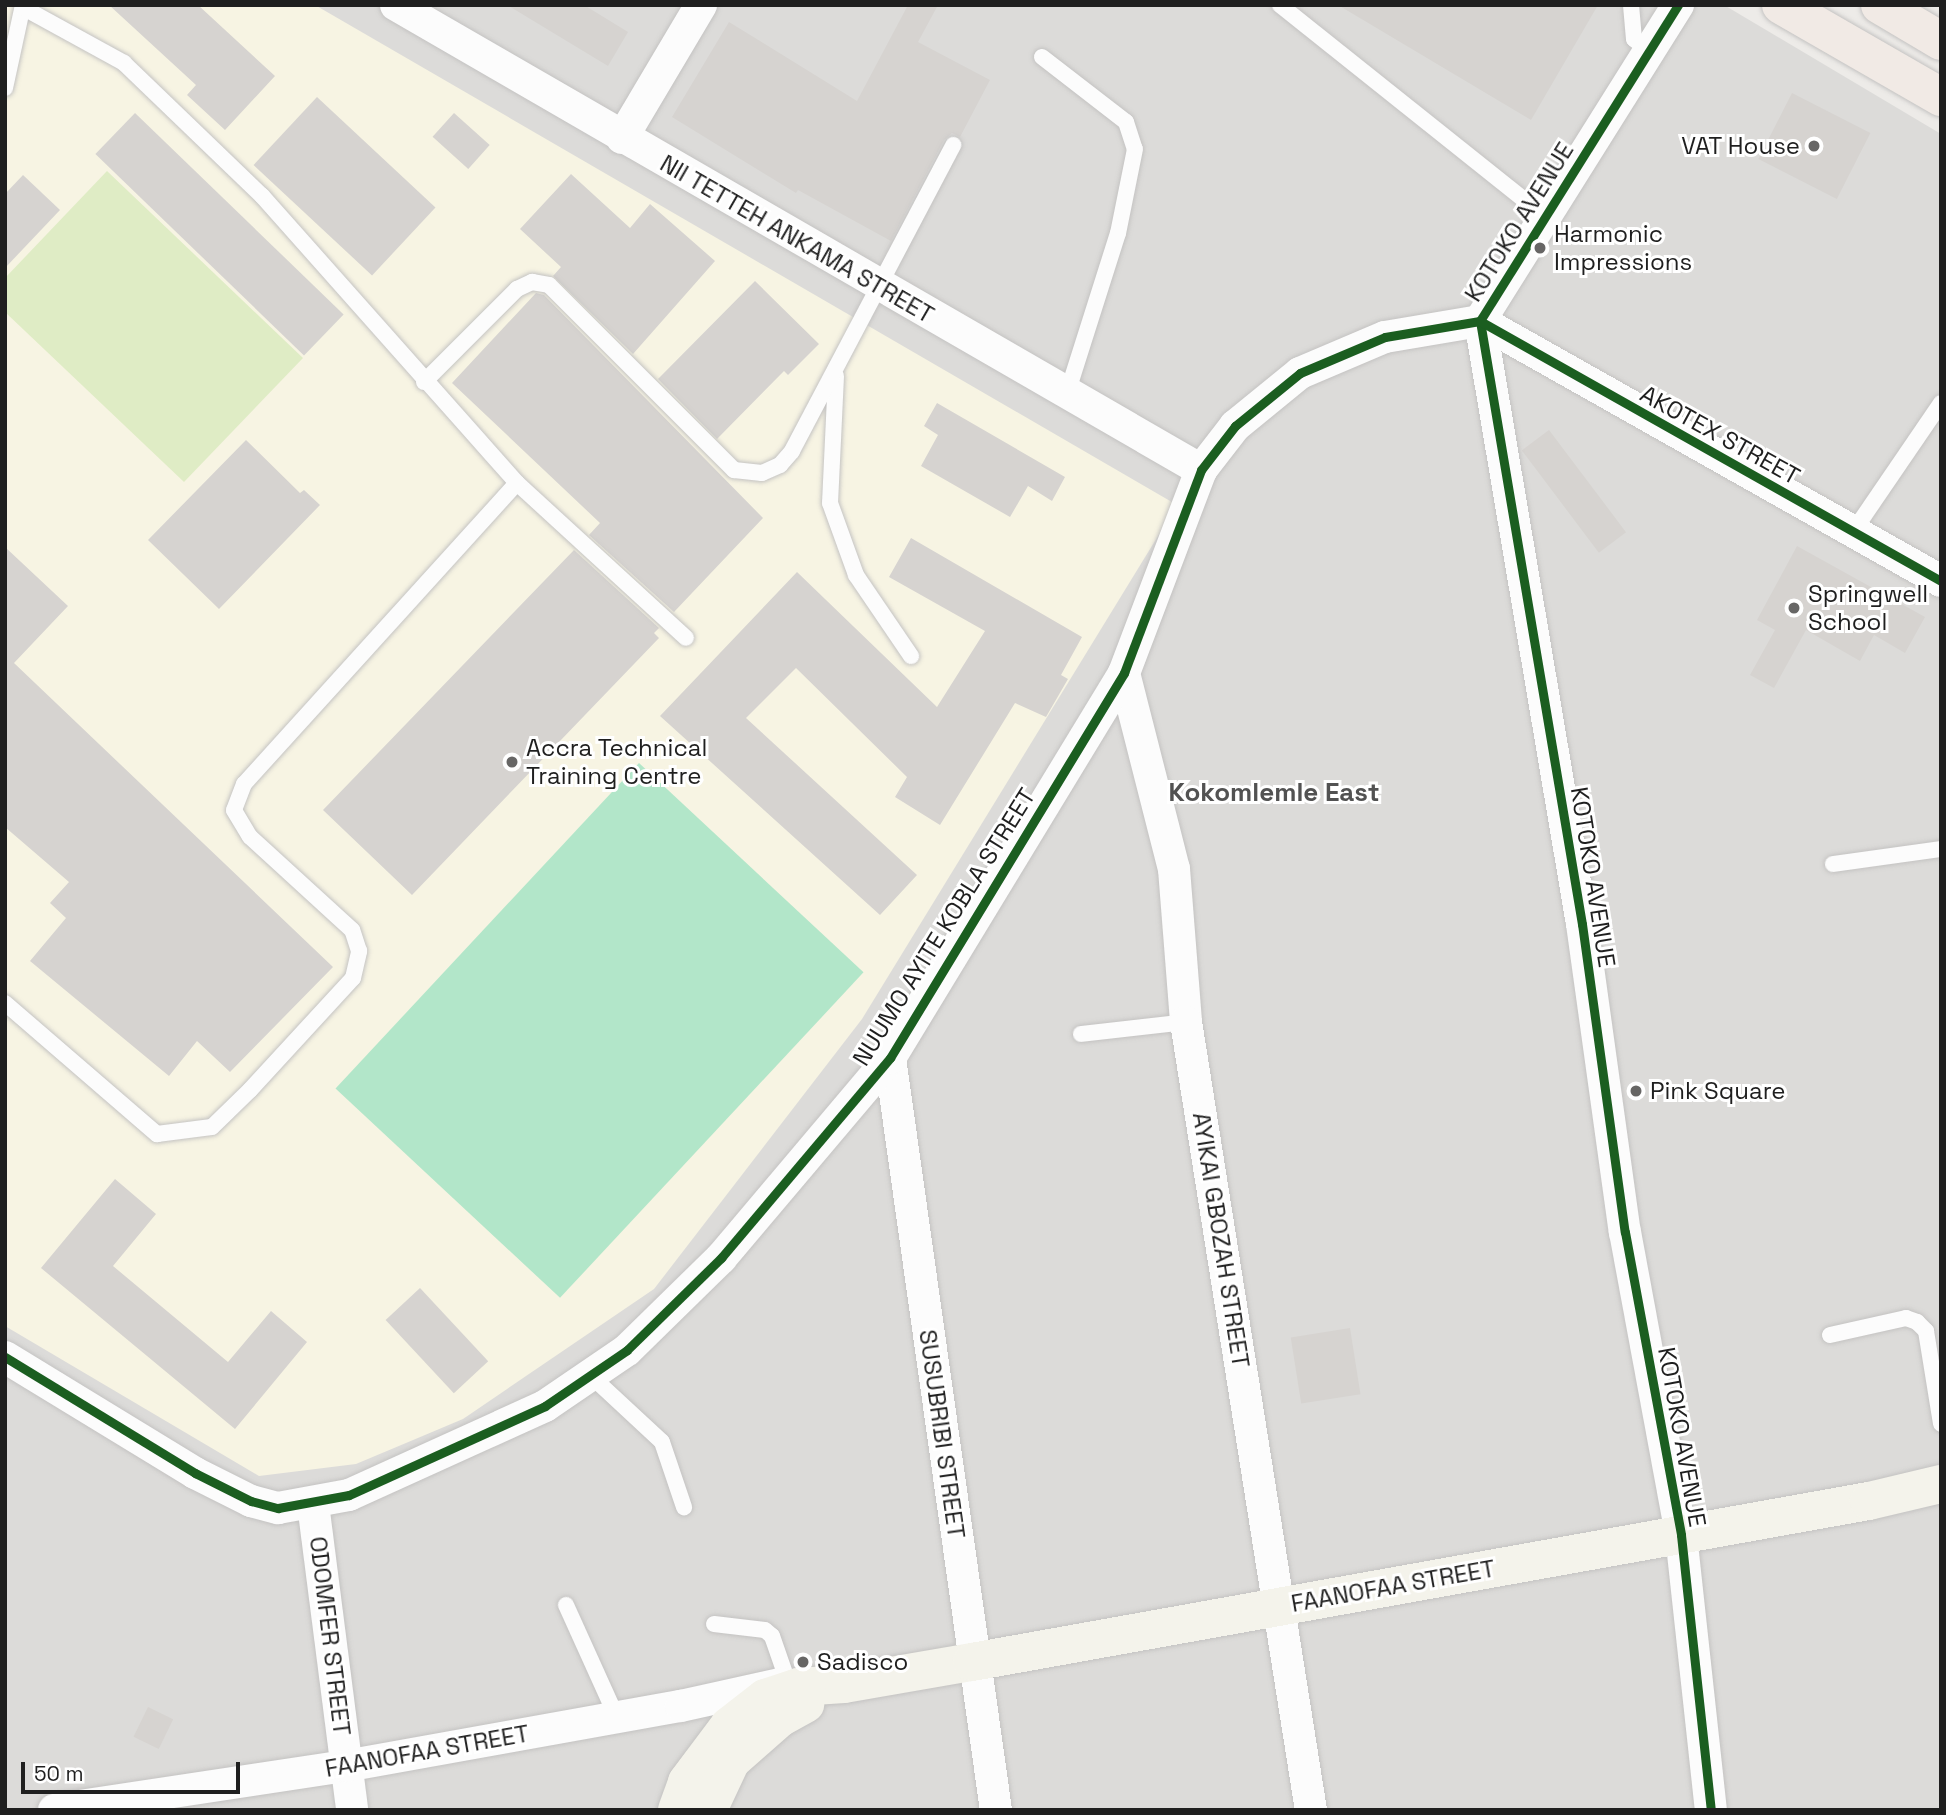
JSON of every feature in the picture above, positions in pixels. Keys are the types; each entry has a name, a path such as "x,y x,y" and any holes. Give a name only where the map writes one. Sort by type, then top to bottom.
{"main road":[{"path":"1781,5 1941,97"},
{"path":"1880,5 1941,41"},
{"name":"FAANOFAA STREET","path":"844,1684 1681,1535 1941,1484"},
{"path":"677,1810 687,1782 729,1726 765,1698 793,1684 844,1684"},
{"path":"708,1810 718,1781 745,1747 780,1718 844,1684"}],"street":[{"name":"NII TETTEH ANKAMA STREET","path":"396,5 622,138 1201,470"},
{"path":"622,138 701,5"},
{"name":"KOTOKO AVENUE","path":"1678,5 1480,321 1582,925 1625,1232 1681,1535 1711,1810"},
{"name":"NUUMO AYITE KOBLA STREET","path":"5,1357 195,1473 251,1501 278,1508 313,1504 349,1495 545,1406 590,1376 627,1350 721,1258 890,1058 1124,673 1201,470 1235,426 1300,373 1385,337 1480,321"},
{"name":"AKOTEX STREET","path":"1480,321 1941,581"},
{"name":"AYIKAI GBOZAH STREET","path":"1124,673 1174,869 1186,1022 1311,1810"},
{"name":"SUSUBRIBI STREET","path":"890,1058 972,1662 996,1810"},
{"name":"ODOMFER STREET","path":"313,1504 352,1810"},
{"name":"FAANOFAA STREET","path":"54,1810 346,1766 793,1684"}],"lane":[{"path":"1280,5 1546,216"},
{"path":"1632,5 1634,39 1650,51"},
{"path":"5,88 23,7 124,63 262,196 424,382 517,483 686,638"},
{"path":"1041,57 1126,122 1135,149 1118,233 1067,394"},
{"path":"424,382 517,289 532,282 549,285 734,470 762,473 780,465 792,451 881,287 953,145"},
{"path":"836,370 830,503 856,575 911,656"},
{"path":"1853,532 1941,403"},
{"path":"5,1003 157,1134 212,1127 250,1090 353,978 359,951 352,930 250,837 234,810 244,784 517,483"},
{"path":"1833,864 1941,849"},
{"path":"1081,1034 1186,1022"},
{"path":"1830,1335 1906,1318 1917,1322 1926,1331 1941,1424"},
{"path":"590,1376 662,1442 684,1507"},
{"path":"566,1605 617,1718"},
{"path":"714,1624 765,1630 772,1636 793,1684"}],"shaded area":[{"path":"5,5 1724,5 1941,134 1941,1810 5,1810"},
{"name":"Accra Technical Training Centre","path":"5,5 315,5 1177,505 862,1019 654,1289 463,1419 356,1464 259,1476 5,1326"}],"green space":[{"path":"107,171 303,358 184,482 5,312 5,278"},
{"path":"639,763 864,972 560,1298 336,1088"}],"building":[{"path":"109,5 198,5 275,76 225,130 187,95 196,85"},
{"path":"507,5 584,5 628,32 608,66"},
{"path":"908,5 938,5 918,42 990,80 960,137 952,133 944,140 891,241 798,190 796,193 672,117 729,22 857,101"},
{"path":"1338,5 1598,5 1531,120"},
{"name":"VAT House","path":"1792,93 1870,133 1837,199 1758,159"},
{"path":"317,97 435,207 372,275 254,165"},
{"path":"135,113 344,314 304,355 95,154"},
{"path":"454,113 490,145 468,169 433,137"},
{"path":"571,174 630,228 650,204 715,261 633,354 553,276 561,267 520,229"},
{"path":"23,175 60,210 5,268 5,194"},
{"path":"755,281 819,344 788,375 784,371 717,439 658,379"},
{"path":"536,293 544,295 763,518 674,612 589,535 600,523 452,383"},
{"path":"937,403 1065,477 1052,501 1028,486 1010,517 921,466 938,435 924,426"},
{"path":"1549,430 1626,532 1599,553 1522,450"},
{"path":"246,440 300,493 304,490 320,505 219,609 148,540"},
{"path":"911,538 1082,637 1061,675 1068,679 1046,717 1015,703 940,825 895,797 907,777 796,668 746,718 917,875 880,915 660,716 797,572 937,707 985,631 889,577"},
{"path":"1797,546 1925,617 1905,653 1874,635 1860,661 1806,630 1774,688 1750,675 1775,630 1757,620"},
{"path":"5,547 68,606 14,663 333,967 230,1072 197,1041 169,1076 30,961 66,918 50,903 69,882 5,827"},
{"path":"574,550 659,628 654,633 659,638 412,895 323,810"},
{"path":"115,1179 156,1214 113,1266 228,1362 271,1311 307,1342 235,1429 41,1268"},
{"path":"420,1288 488,1361 454,1393 386,1320"},
{"path":"1350,1328 1360,1394 1301,1404 1291,1337"},
{"path":"148,1707 173,1719 159,1749 134,1737"}],"cycle path":[{"path":"1678,5 1480,321 1582,924 1625,1232 1681,1535 1711,1810"},
{"path":"5,1357 195,1473 251,1501 278,1508 349,1495 545,1406 627,1350 721,1258 890,1058 1124,673 1201,470 1235,426 1300,373 1385,337 1480,321 1941,581"}],"place":[{"name":"VAT House","path":"1814,146"},
{"name":"Harmonic Impressions","path":"1540,248"},
{"name":"Springwell School","path":"1794,608"},
{"name":"Accra Technical Training Centre","path":"512,762"},
{"name":"Pink Square","path":"1636,1091"},
{"name":"Sadisco","path":"803,1662"}],"district":[{"name":"Kokomlemle East","path":"1274,793"}]}
